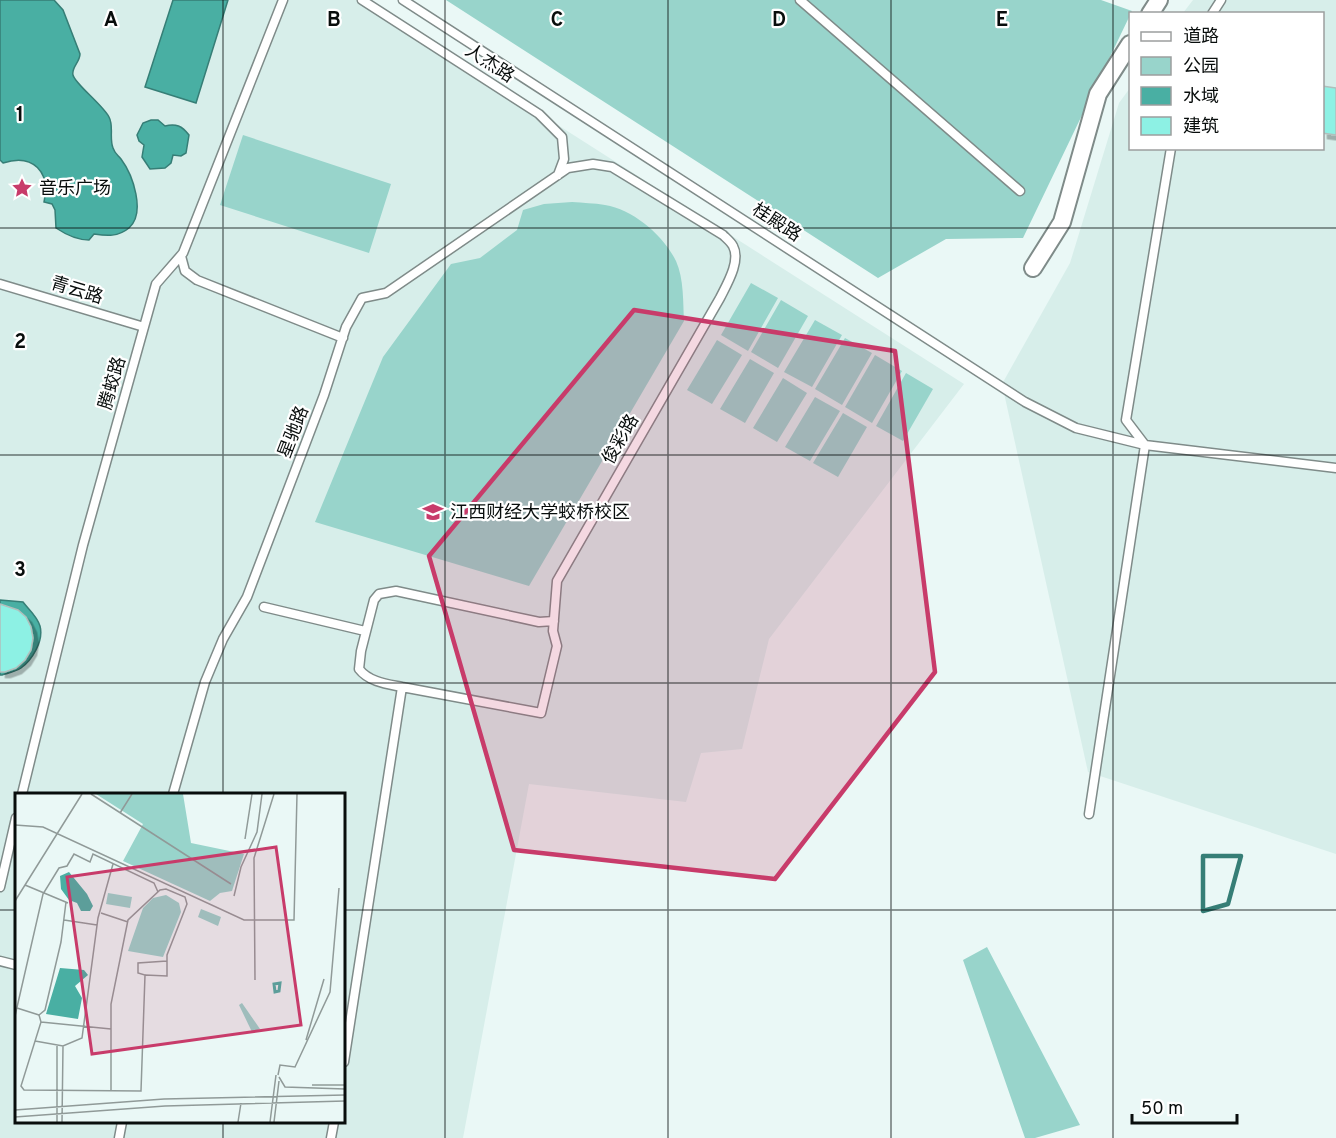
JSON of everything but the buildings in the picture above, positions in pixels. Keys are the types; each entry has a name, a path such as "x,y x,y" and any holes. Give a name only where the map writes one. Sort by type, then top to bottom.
{"street":[{"path":"1033,268 1062,222 1098,94 1129,47"}],"lane":[{"name":"腾蛟路","path":"22,793 82,545 156,284 181,256 283,0"},
{"name":"人杰路","path":"362,0 539,114 562,137 564,159 558,176"},
{"name":"桂殿路","path":"403,0 1025,402 1076,428 1146,445 1336,468"},
{"path":"800,0 1020,191"},
{"path":"1089,814 1146,445 1126,420 1172,150"},
{"name":"俊彩路","path":"402,687 541,713 557,646 553,631 557,581 720,298 735,261 734,247 723,234 612,167 593,164 580,165 568,168 558,176"},
{"name":"星驰路","path":"174,793 205,682 223,639 247,597 324,395 346,327 362,298 386,293 558,176"},
{"path":"181,256 185,271 197,279 343,338"},
{"name":"青云路","path":"0,284 144,327"},
{"path":"345,1056 402,687 364,676 359,669 359,659 374,600 379,594 396,591 538,622 554,621"},
{"path":"264,607 365,632"},
{"path":"0,887 15,822"},
{"path":"0,961 15,964"},
{"path":"119,1138 122,1123"},
{"path":"331,1138 334,1123"}],"highlighted area":[{"path":"634,310 895,351 935,672 775,879 514,850 429,556"}],"shaded area":[{"name":"江西财经大学蛟桥校区","path":"0,0 362,0 964,384 769,639 742,749 701,753 686,802 529,784 463,1138 0,1138"},
{"path":"1193,0 1336,0 1336,854 1088,772 1002,384 1070,263 1119,103 1129,89 1129,150 1324,150 1324,12 1184,12"}],"green space":[{"path":"446,0 1101,0 1132,11 1129,12 1129,17 1023,238 946,239 878,278"},
{"path":"243,135 391,184 369,253 220,205"},
{"path":"572,202 601,204 626,212 646,225 664,242 679,268 683,291 684,321 529,586 315,522 383,357 451,264 480,258 517,230 523,210 544,204"},
{"path":"751,283 778,298 748,351 721,335"},
{"path":"781,300 808,316 778,368 751,352"},
{"path":"815,320 842,335 812,387 784,372"},
{"path":"845,338 872,353 842,405 815,389"},
{"path":"717,340 742,355 712,404 687,390"},
{"path":"875,355 902,371 872,423 845,407"},
{"path":"750,359 774,373 745,423 720,409"},
{"path":"906,373 933,389 903,441 876,426"},
{"path":"783,378 807,393 777,442 753,428"},
{"path":"815,397 840,411 810,461 785,447"},
{"path":"843,413 867,427 838,477 813,463"},
{"path":"987,947 1080,1125 1035,1138 1025,1138 963,960"}],"water":[{"path":"0,0 54,0 63,10 80,54 73,75 78,84 109,117 113,148 130,174 136,194 137,213 134,221 125,231 112,235 94,234 89,240 76,238 56,228 55,210 52,204 44,202 45,182 42,174 31,163 14,161 3,163 0,160"},
{"path":"173,0 228,0 196,103 145,87"},
{"path":"158,120 165,126 178,126 189,135 186,153 181,156 173,155 171,163 165,168 150,169 142,157 144,145 139,141 137,135 143,123"},
{"path":"0,600 23,602 37,619 41,632 39,644 25,665 2,675 0,675"}],"waterway":[{"path":"1203,856 1241,856 1228,904 1203,911 1203,856"}],"place":[{"name":"音乐广场","path":"22,188"},
{"name":"江西财经大学蛟桥校区","path":"433,512"}]}
